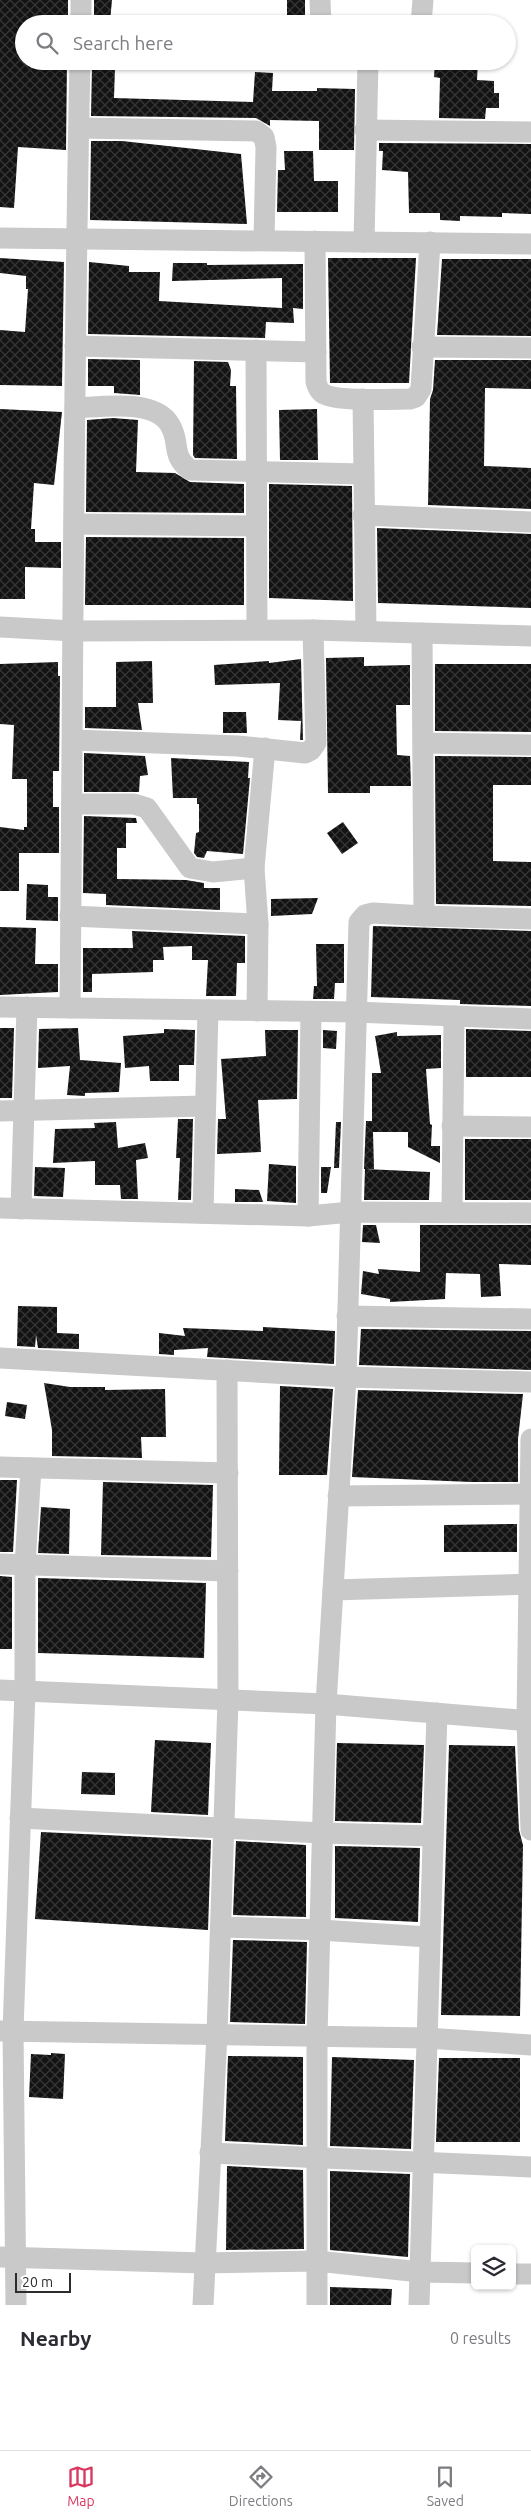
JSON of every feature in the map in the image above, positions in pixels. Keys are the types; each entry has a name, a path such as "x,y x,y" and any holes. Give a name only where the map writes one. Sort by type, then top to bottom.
{"street":[{"path":"81,0 81,15"},
{"path":"320,0 321,15"},
{"path":"422,15 423,0"},
{"path":"70,1008 74,631 75,238 80,70"},
{"path":"364,242 368,70"},
{"path":"78,128 256,131 264,137 266,146 264,240"},
{"path":"365,130 531,132"},
{"path":"0,238 531,244"},
{"path":"316,241 318,390 325,396 363,399 410,399 416,397 421,389 422,347 430,242"},
{"path":"75,346 316,352"},
{"path":"422,347 531,348"},
{"path":"256,350 257,630"},
{"path":"363,399 363,516 366,631"},
{"path":"75,408 132,405 155,412 170,425 179,461 190,470 256,470 363,474"},
{"path":"363,516 531,522"},
{"path":"74,524 256,526"},
{"path":"0,627 74,631 313,630 531,636"},
{"path":"73,740 265,748 305,753 311,750 316,743 313,630"},
{"path":"422,633 424,916"},
{"path":"423,743 531,745"},
{"path":"256,1011 258,924 254,868 265,748"},
{"path":"72,804 134,804 147,808 190,868 212,872 254,868"},
{"path":"317,2305 317,2036 326,1704 346,1377 355,1012 360,922 365,915 373,913 531,919"},
{"path":"70,916 258,924"},
{"path":"0,1007 355,1012 531,1019"},
{"path":"21,1209 27,1007"},
{"path":"203,1213 208,1010"},
{"path":"308,1216 311,1012"},
{"path":"452,1211 454,1016"},
{"path":"0,1111 24,1112 205,1106"},
{"path":"452,1126 531,1127"},
{"path":"0,1208 308,1216 351,1212 452,1211 531,1213"},
{"path":"347,1316 531,1319"},
{"path":"0,1358 346,1377 531,1382"},
{"path":"202,2305 217,2034 228,1700 227,1370"},
{"path":"531,1439 529,1721 531,1830"},
{"path":"0,1467 228,1473"},
{"path":"16,2305 8,2257 7,2031 20,1818 25,1691 25,1565 31,1468"},
{"path":"338,1496 530,1494"},
{"path":"0,1564 228,1571"},
{"path":"333,1590 530,1584"},
{"path":"0,1690 326,1704 529,1721"},
{"path":"418,2305 437,1713"},
{"path":"20,1818 322,1833 432,1836"},
{"path":"221,1927 320,1930 429,1937"},
{"path":"7,2031 426,2038 531,2045"},
{"path":"210,2153 422,2160 531,2167"},
{"path":"8,2257 204,2263 317,2261 420,2272 471,2273"},
{"path":"516,2274 531,2274"}],"building":[{"path":"0,0 68,0 68,15 15,15 15,70 67,70 66,150 18,147 14,208 0,207"},
{"path":"94,0 112,0 111,15 94,15"},
{"path":"287,0 305,0 305,15 287,15"},
{"path":"92,70 115,70 114,98 253,102 255,72 273,73 272,91 317,91 317,88 355,89 354,150 319,150 319,121 270,120 270,126 256,118 91,116"},
{"path":"434,70 478,70 477,80 494,81 494,93 499,93 499,108 486,108 485,119 439,118 440,78 434,77"},
{"path":"91,141 122,141 241,154 247,224 90,220"},
{"path":"379,143 531,144 531,214 502,213 502,217 460,216 460,221 440,220 440,213 409,213 408,172 382,170 383,151 379,151"},
{"path":"284,151 313,151 314,181 338,181 338,212 277,212 278,170 285,170"},
{"path":"0,258 64,262 62,386 0,385 0,330 25,332 28,289 26,289 26,276 0,273"},
{"path":"328,258 416,258 409,383 330,383"},
{"path":"442,259 531,259 531,336 437,335"},
{"path":"89,262 129,266 129,272 160,272 159,301 282,308 282,278 172,281 173,263 207,263 207,265 303,264 303,309 293,308 294,323 266,322 265,338 88,334"},
{"path":"88,359 140,360 140,395 114,393 114,386 88,386"},
{"path":"435,360 531,360 531,389 485,388 484,466 531,468 531,509 428,505 430,399 433,390"},
{"path":"194,361 228,362 231,370 230,386 236,386 237,459 195,458 193,455"},
{"path":"0,409 62,412 54,485 34,483 31,529 35,529 35,542 61,542 61,568 25,567 25,599 0,599"},
{"path":"317,409 318,460 280,460 279,410"},
{"path":"113,418 138,420 136,472 175,473 190,482 244,484 244,513 86,512 87,420"},
{"path":"269,484 352,486 353,601 269,598"},
{"path":"377,528 531,534 531,608 378,603"},
{"path":"86,537 244,538 244,605 85,605"},
{"path":"364,657 364,666 410,665 410,705 396,705 397,755 410,756 411,786 370,786 370,793 328,793 326,658"},
{"path":"301,659 303,740 300,740 301,721 278,720 280,683 215,685 214,665 269,661 269,663"},
{"path":"152,661 153,703 138,703 142,730 85,728 85,707 116,707 116,662"},
{"path":"58,662 58,676 60,676 59,771 53,771 53,807 59,807 59,853 19,853 19,891 0,891 0,827 24,830 24,827 27,827 27,779 12,779 14,725 0,724 0,664"},
{"path":"435,664 531,664 531,732 435,731"},
{"path":"223,712 246,712 247,733 223,733"},
{"path":"84,753 145,756 148,775 140,776 139,792 84,792"},
{"path":"435,756 531,757 531,785 493,785 493,861 531,862 531,906 436,904"},
{"path":"171,758 249,762 248,778 250,778 243,854 207,851 204,858 197,857 194,853 196,833 199,832 199,804 197,804 197,798 173,798"},
{"path":"84,816 136,818 137,823 126,823 126,848 117,848 117,879 186,880 204,883 204,888 220,888 220,910 106,905 106,894 83,893"},
{"path":"343,822 358,843 342,854 327,833"},
{"path":"27,884 48,885 48,897 58,897 58,921 26,920"},
{"path":"318,898 312,914 271,916 271,899"},
{"path":"373,926 531,931 531,1006 460,1004 460,1000 371,997"},
{"path":"0,927 36,928 35,964 58,964 58,992 0,995"},
{"path":"132,931 245,936 245,963 237,963 236,996 206,996 208,960 192,960 192,946 163,947 164,960 153,960 153,972 92,974 92,992 83,992 83,948 133,948"},
{"path":"316,944 344,944 344,983 335,983 334,999 313,999 314,986 317,986"},
{"path":"0,1028 14,1028 12,1098 0,1098"},
{"path":"78,1028 80,1060 121,1063 119,1092 85,1093 85,1096 67,1095 70,1066 38,1068 39,1029"},
{"path":"164,1029 195,1030 194,1065 179,1065 179,1081 150,1081 149,1066 125,1068 123,1036 164,1033"},
{"path":"466,1029 531,1031 531,1077 466,1077"},
{"path":"265,1030 298,1030 297,1099 258,1100 261,1152 217,1154 218,1119 226,1119 221,1059 266,1056"},
{"path":"323,1030 337,1031 336,1049 323,1048"},
{"path":"397,1032 397,1036 441,1035 441,1068 426,1069 430,1124 432,1125 431,1146 440,1146 440,1163 408,1147 408,1132 373,1132 374,1169 364,1169 366,1121 372,1121 372,1073 381,1073 375,1036"},
{"path":"178,1119 193,1119 191,1200 178,1200 180,1158 176,1158"},
{"path":"116,1122 118,1148 145,1143 148,1158 136,1160 138,1199 121,1199 120,1185 95,1185 95,1161 53,1163 55,1129 95,1128 94,1123"},
{"path":"336,1122 341,1122 339,1168 334,1168"},
{"path":"465,1139 531,1139 531,1200 465,1200"},
{"path":"269,1164 296,1166 296,1203 267,1201"},
{"path":"35,1167 65,1168 63,1197 34,1196"},
{"path":"321,1167 331,1167 327,1193 321,1193"},
{"path":"365,1169 430,1172 429,1200 364,1200"},
{"path":"235,1189 259,1190 263,1202 235,1202"},
{"path":"363,1225 376,1225 380,1243 362,1242"},
{"path":"420,1225 531,1225 531,1265 499,1264 501,1296 481,1297 480,1274 446,1273 445,1299 390,1302 390,1299 361,1294 363,1271 379,1274 378,1269 420,1272"},
{"path":"18,1306 57,1307 57,1333 79,1334 79,1349 38,1348 36,1335 35,1347 17,1346"},
{"path":"263,1327 335,1331 334,1364 207,1357 208,1348 174,1350 174,1355 159,1354 159,1333 185,1336 183,1328 263,1331"},
{"path":"361,1329 531,1331 531,1370 359,1365"},
{"path":"44,1383 70,1387 105,1387 105,1390 165,1389 166,1437 141,1437 142,1458 52,1456 52,1430"},
{"path":"280,1386 333,1389 327,1475 279,1475"},
{"path":"358,1390 523,1394 518,1439 518,1482 352,1477"},
{"path":"7,1402 27,1405 25,1419 5,1416"},
{"path":"0,1480 17,1480 13,1552 0,1552"},
{"path":"103,1482 213,1485 211,1557 101,1555"},
{"path":"41,1507 70,1509 69,1554 38,1553"},
{"path":"517,1524 517,1552 444,1552 444,1525"},
{"path":"0,1576 12,1577 12,1649 0,1649"},
{"path":"38,1578 206,1583 204,1658 38,1653"},
{"path":"155,1740 211,1743 208,1815 151,1812"},
{"path":"337,1743 424,1745 421,1823 335,1821"},
{"path":"449,1745 515,1746 519,1830 523,1845 520,2016 441,2015"},
{"path":"82,1772 115,1773 115,1795 81,1794"},
{"path":"41,1832 211,1840 208,1930 35,1919"},
{"path":"236,1841 306,1845 306,1917 233,1915"},
{"path":"335,1846 420,1848 418,1922 335,1918"},
{"path":"233,1940 307,1942 305,2024 230,2022"},
{"path":"51,2053 65,2054 63,2099 29,2097 31,2054 51,2055"},
{"path":"228,2056 303,2057 303,2145 225,2141"},
{"path":"332,2057 414,2060 411,2149 330,2146"},
{"path":"439,2058 520,2058 520,2142 436,2142"},
{"path":"227,2166 303,2170 304,2249 226,2250"},
{"path":"330,2171 410,2174 408,2257 330,2250"},
{"path":"330,2287 392,2289 391,2305 330,2305"}]}
